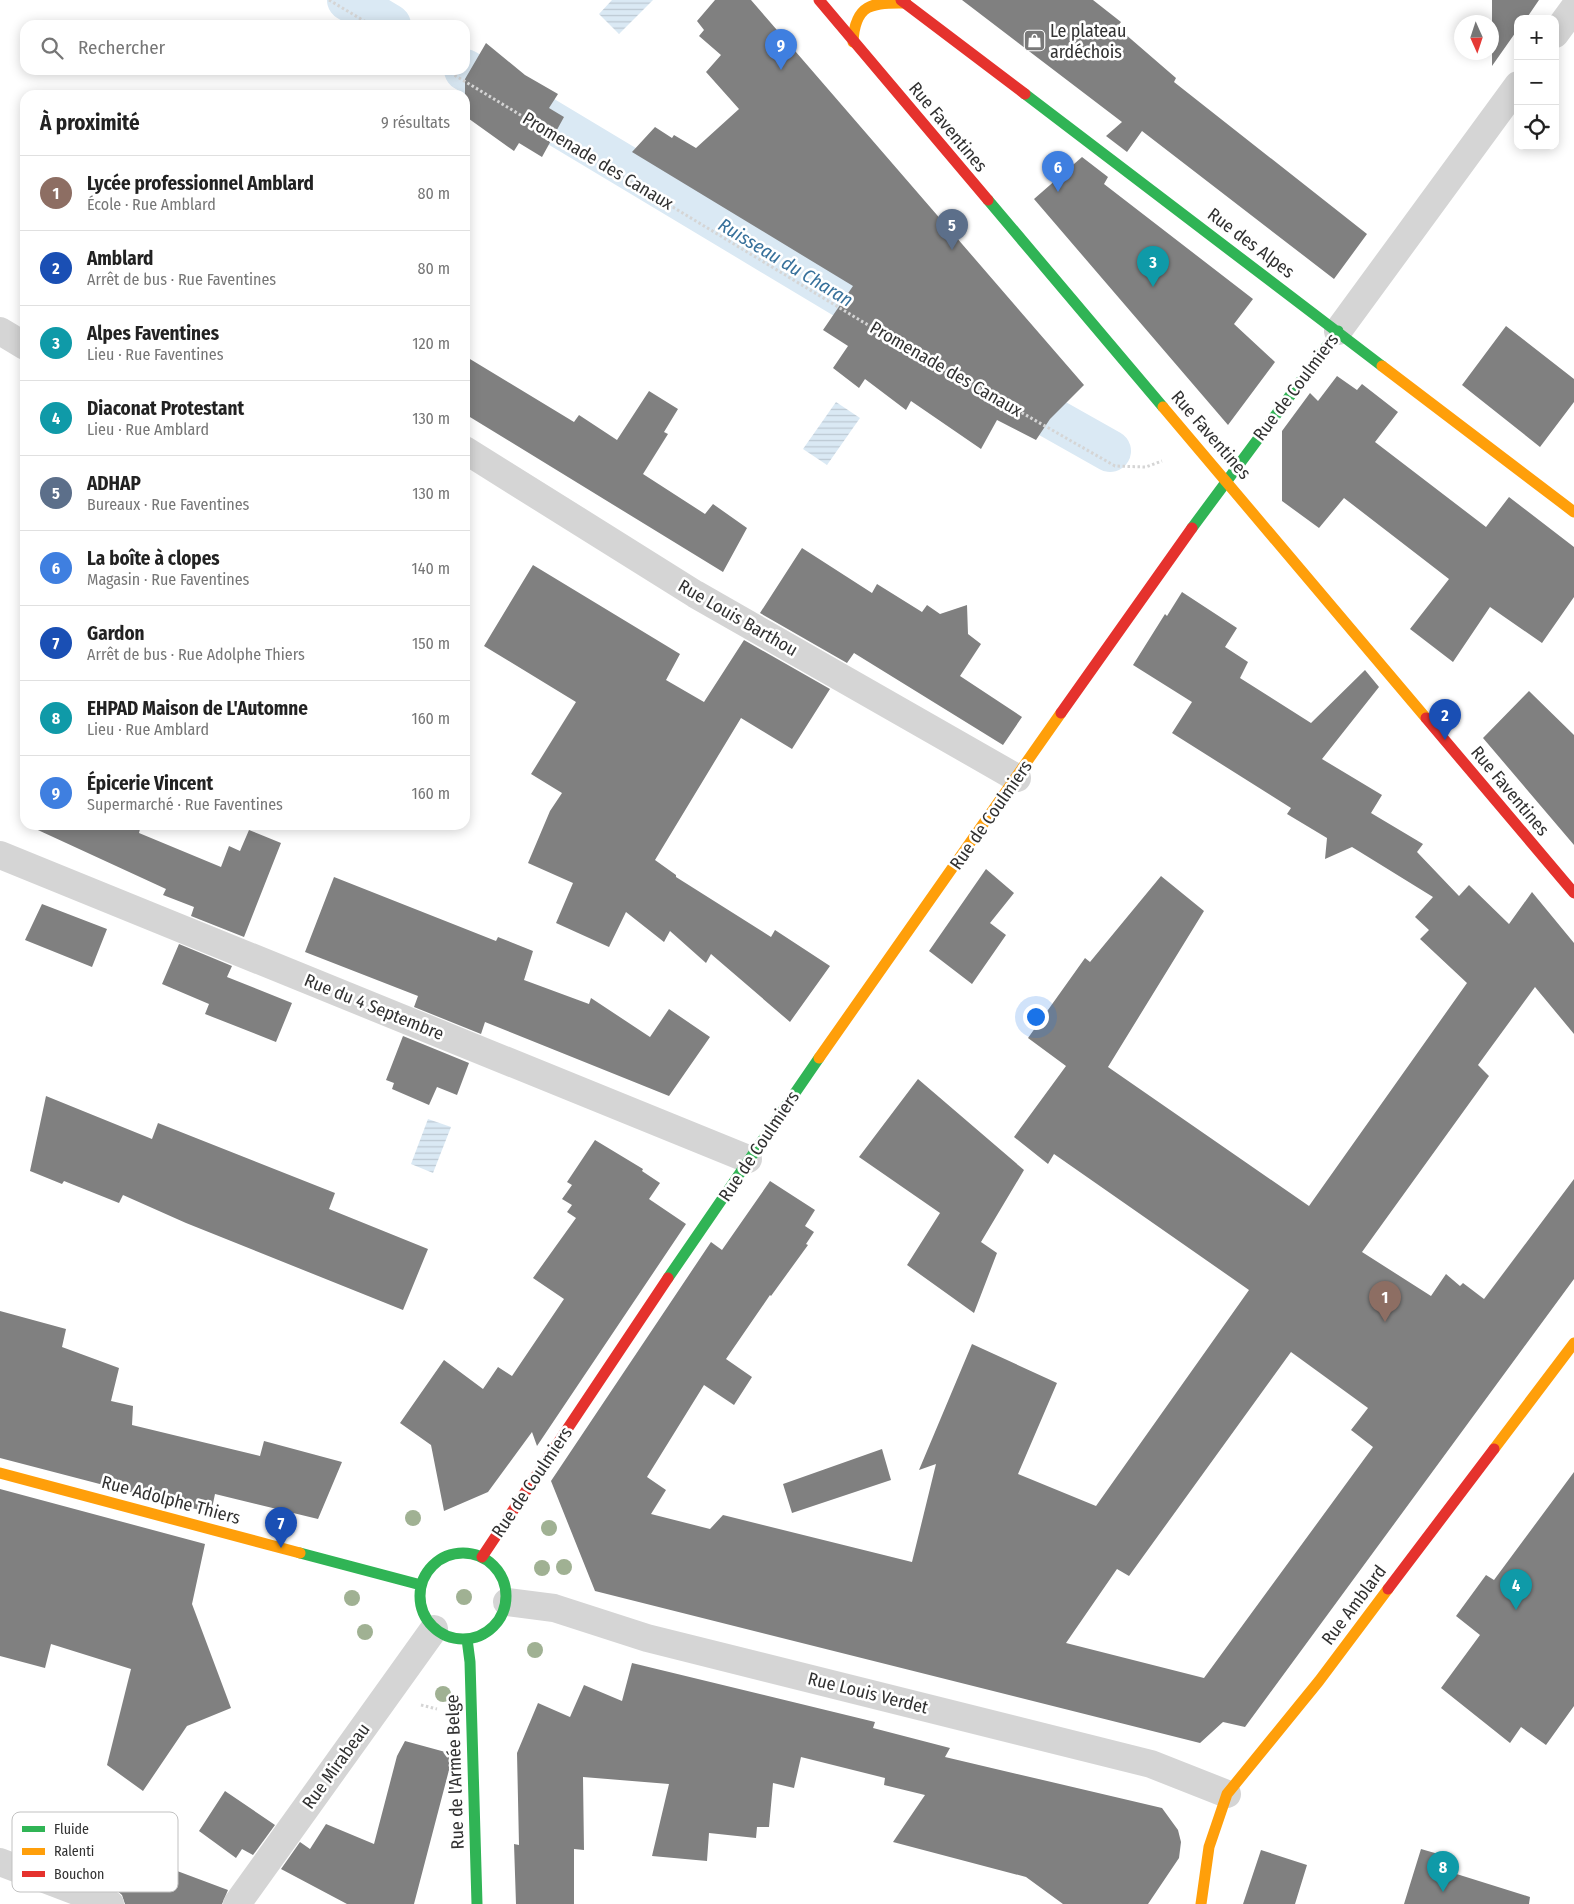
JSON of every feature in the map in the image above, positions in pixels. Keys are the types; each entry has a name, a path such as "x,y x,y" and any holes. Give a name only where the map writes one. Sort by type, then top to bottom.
{"street":[{"name":"Rue Faventines","path":"819,0 1226,479 1574,894"},
{"name":"Rue des Alpes","path":"853,42 853,28 857,16 866,7 881,2 903,2 1574,512"},
{"path":"1559,29 1574,8"},
{"name":"Rue de Coulmiers","path":"482,1557 748,1159 1226,479 1338,331 1514,90"},
{"path":"0,332 20,343"},
{"name":"Rue Louis Barthou","path":"470,453 695,594 1017,778"},
{"name":"Rue du 4 Septembre","path":"0,856 748,1159"},
{"name":"Rue Amblard","path":"1201,1904 1209,1847 1227,1794 1319,1681 1574,1343"},
{"name":"Rue Adolphe Thiers","path":"0,1473 421,1585"},
{"path":"467,1552 482,1557 494,1564 502,1575 506,1588 507,1602 502,1616 493,1628 481,1636 466,1639 455,1638 434,1629 425,1616 420,1601 421,1585 427,1571 438,1560 452,1554 467,1552"},
{"name":"Rue Louis Verdet","path":"507,1602 554,1608 647,1638 1151,1764 1227,1794"},
{"name":"Rue Mirabeau","path":"237,1904 434,1629"},
{"name":"Rue de l'Armée Belge","path":"466,1639 470,1662 477,1904"},
{"path":"0,1862 12,1867"},
{"path":"79,1892 110,1904"}],"path":[{"path":"328,0 362,20"},
{"name":"Promenade des Canaux","path":"454,75 863,322 1115,466 1146,467 1156,464 1169,456"},
{"path":"380,1705 402,1700 471,1718"}],"shaded area":[{"path":"612,0 653,0 619,34 599,14"},
{"path":"836,402 860,418 827,465 803,449"},
{"path":"428,1119 451,1127 433,1173 411,1164"}],"building":[{"path":"715,0 751,0 1084,385 1050,419 1036,440 997,420 981,449 911,401 906,410 865,379 859,388 833,368 848,346 823,330 853,286 632,152 655,127 672,138 674,135 696,148 739,109 706,72 721,55 699,36 704,30 697,21"},
{"path":"962,0 1093,0 1121,22 1117,27 1176,78 1174,82 1367,234 1334,279 1142,131 1127,152 1106,136 1122,122"},
{"path":"1492,0 1539,0 1529,15 1514,15 1514,35 1499,56 1499,15 1492,15"},
{"path":"486,43 525,75 558,94 549,108 564,117 542,157 519,143 514,151 470,120 470,90 465,90 465,79 467,75 470,75 470,70"},
{"path":"1082,157 1108,177 1104,184 1253,299 1234,324 1275,362 1228,425 1034,199"},
{"path":"1506,326 1574,379 1574,402 1540,447 1462,385"},
{"path":"470,359 574,422 579,415 617,440 649,391 678,409 664,432 668,434 643,474 705,514 713,504 747,528 723,572 470,417"},
{"path":"1337,376 1357,390 1362,384 1398,412 1375,442 1486,527 1509,497 1574,547 1574,597 1542,643 1490,607 1453,662 1410,629 1449,579 1344,498 1319,528 1282,501 1282,431 1310,393 1318,401"},
{"path":"802,548 872,593 877,584 922,612 927,605 940,614 967,605 968,634 981,644 960,676 1022,717 1003,745 854,653 847,663 760,613"},
{"path":"533,565 680,654 666,680 704,702 744,640 830,689 792,749 741,718 655,860 676,875 676,877 771,937 775,930 830,966 790,1022 711,954 706,963 670,931 664,942 626,912 609,947 556,923 573,883 528,863 550,811 562,793 531,774 576,702 484,646"},
{"path":"1182,592 1237,628 1225,647 1248,662 1240,678 1311,723 1365,670 1379,687 1322,759 1382,795 1371,813 1423,844 1417,852 1459,896 1469,885 1509,924 1532,892 1574,943 1574,1034 1535,987 1478,1065 1489,1076 1362,1252 1431,1296 1446,1274 1460,1286 1463,1283 1484,1299 1574,1179 1574,1279 1245,1727 1223,1722 1200,1743 595,1591 551,1481 711,1242 722,1250 770,1181 815,1210 805,1226 814,1232 806,1244 808,1245 770,1295 726,1359 752,1377 734,1405 704,1385 647,1477 666,1490 651,1514 710,1529 723,1515 912,1562 936,1464 919,1470 972,1344 1057,1383 1018,1474 1096,1506 1249,1290 1054,1154 1048,1164 1014,1137 1066,1066 1028,1038 1085,958 1090,962 1161,876 1204,911 1108,1067 1309,1206 1467,983 1420,939 1429,930 1415,917 1433,897 1352,847 1325,859 1327,838 1287,814 1291,808 1172,733 1192,702 1133,665 1165,614 1167,616","holes":["1291,1352 1368,1408 1351,1430 1373,1447 1204,1678 1066,1643 1117,1569 1129,1576"]},
{"path":"1529,691 1574,735 1574,845 1483,738"},
{"path":"38,830 140,830 139,833 221,867 229,846 240,851 249,830 281,843 244,937 191,916 194,907 163,895 166,889"},
{"path":"986,869 1014,893 990,923 1006,935 972,984 929,951"},
{"path":"334,877 496,941 498,937 533,951 524,980 589,1004 591,998 650,1037 669,1009 710,1037 669,1096 485,1022 481,1034 414,1007 418,996 305,952"},
{"path":"42,904 107,929 92,967 25,940"},
{"path":"179,944 232,966 227,977 292,1003 276,1042 205,1014 209,1004 162,984"},
{"path":"403,1036 469,1063 457,1095 437,1087 429,1105 392,1089 394,1083 386,1080"},
{"path":"918,1079 1024,1170 981,1242 997,1253 974,1313 907,1265 940,1213 859,1157"},
{"path":"46,1096 152,1139 158,1123 335,1193 329,1209 428,1249 403,1310 186,1223 123,1195 119,1203 64,1181 62,1184 30,1171"},
{"path":"595,1140 643,1169 642,1171 660,1183 649,1199 686,1224 537,1446 532,1432 488,1492 444,1511 431,1445 400,1423 444,1360 483,1389 498,1367 512,1376 564,1299 533,1278 576,1218 567,1212 572,1205 562,1199 572,1185 567,1182"},
{"path":"0,1311 66,1329 62,1347 119,1368 111,1401 133,1406 132,1425 260,1456 264,1441 342,1462 318,1519 215,1494 211,1513 0,1458"},
{"path":"882,1449 891,1480 792,1513 783,1484"},
{"path":"1574,1472 1574,1706 1546,1745 1521,1727 1510,1743 1441,1688 1480,1635 1456,1616 1486,1575 1494,1580"},
{"path":"0,1489 205,1544 192,1604 231,1708 187,1726 143,1791 107,1765 131,1669 51,1644 45,1668 0,1656"},
{"path":"632,1663 875,1722 873,1728 950,1748 945,1757 1162,1808 1178,1830 1181,1842 1179,1858 1148,1904 1063,1904 1026,1877 893,1842 925,1795 884,1785 885,1778 801,1757 794,1788 773,1783 769,1827 757,1827 756,1838 709,1833 707,1861 652,1856 669,1784 583,1777 584,1850 574,1849 574,1904 516,1904 514,1844 519,1845 517,1753 538,1703 570,1717 584,1685 622,1701"},
{"path":"405,1741 449,1753 449,1770 414,1904 347,1904 281,1869 300,1842 310,1849 326,1824 374,1844 397,1756"},
{"path":"225,1791 275,1825 253,1855 242,1849 236,1858 199,1831"},
{"path":"1421,1849 1452,1858 1447,1871 1530,1897 1529,1904 1404,1904"},
{"path":"1261,1850 1307,1865 1295,1904 1243,1904"},
{"path":"178,1871 228,1890 222,1904 125,1904 122,1895 118,1892 178,1892"}],"waterway":[{"name":"Ruisseau du Charan","path":"348,0 382,20"},
{"name":"Ruisseau du Charan","path":"470,73 895,328"},
{"name":"Ruisseau du Charan","path":"1000,389 1110,451"}],"traffic: fast":[{"path":"1025,94 1382,366"},
{"path":"988,200 1163,407"},
{"path":"1192,528 1338,331"},
{"path":"668,1278 819,1058"},
{"path":"300,1553 421,1585"},
{"path":"463,1553 480,1556 494,1565 503,1579 506,1596 503,1613 494,1627 480,1636 463,1639 446,1636 432,1627 423,1613 420,1596 423,1579 432,1565 446,1556 463,1553"},
{"path":"467,1639 470,1662 477,1904"}],"traffic: slow":[{"path":"853,42 857,20 868,8 884,3 906,3"},
{"path":"1382,366 1574,512"},
{"path":"1163,407 1426,718"},
{"path":"819,1058 1061,713"},
{"path":"1494,1449 1574,1343"},
{"path":"0,1473 300,1553"},
{"path":"1201,1904 1209,1847 1227,1794 1319,1681 1388,1589"}],"traffic: jam":[{"path":"819,0 988,200"},
{"path":"901,0 1025,94"},
{"path":"1061,713 1192,528"},
{"path":"1426,718 1574,893"},
{"path":"482,1557 668,1278"},
{"path":"1388,1589 1494,1449"}],"place":[{"name":"Le plateau ardéchois","path":"1034,41"},
{"name":"Épicerie Vincent","path":"781,70"},
{"name":"La boîte à clopes","path":"1058,192"},
{"name":"ADHAP","path":"952,250"},
{"name":"Alpes Faventines","path":"1153,287"},
{"name":"Amblard","path":"1445,740"},
{"name":"Lycée professionnel Amblard","path":"1385,1322"},
{"name":"Gardon","path":"281,1548"},
{"name":"Diaconat Protestant","path":"1516,1610"},
{"name":"EHPAD Maison de L'Automne","path":"1443,1892"}]}
